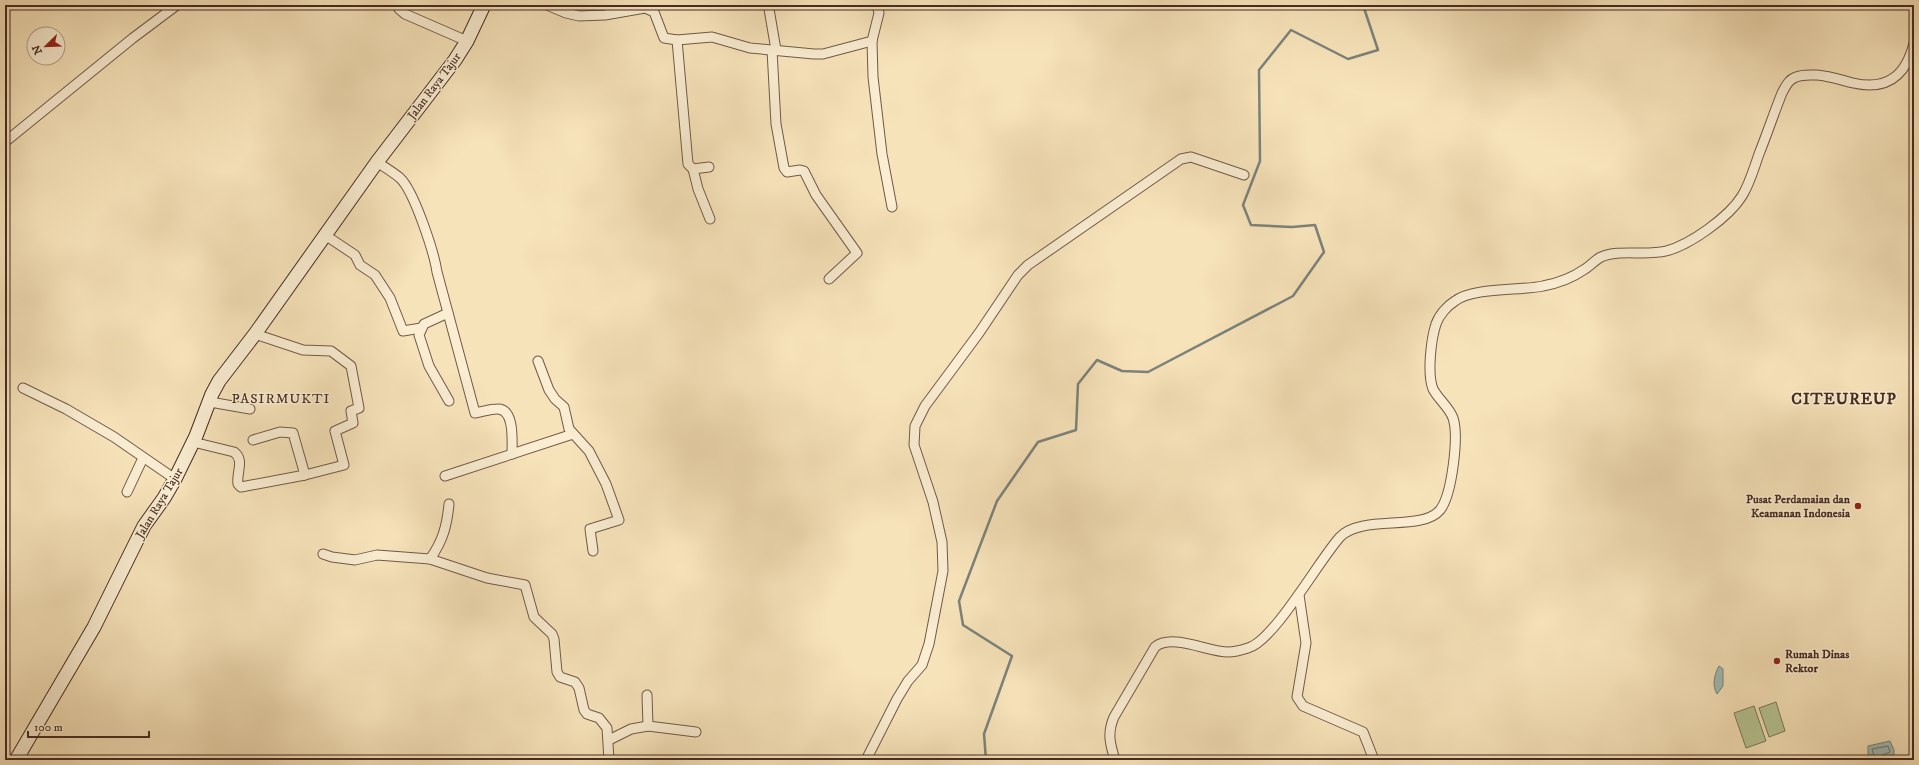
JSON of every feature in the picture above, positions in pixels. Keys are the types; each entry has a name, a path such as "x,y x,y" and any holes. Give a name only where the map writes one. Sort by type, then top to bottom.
{"main road":[{"name":"Jalan Raya Tajur","path":"16,760 94,627 144,526 164,498 175,479 194,442 212,394 219,381 255,334 377,162 445,74 467,41 484,5"}],"street":[{"path":"5,142 133,38 177,5"},
{"path":"398,5 399,9 405,14 467,41"},
{"path":"547,5 566,13 579,16 605,15 645,8 650,9 654,12 664,38 677,40 712,37 740,46 823,54 872,41"},
{"path":"877,5 879,13 872,41 873,76 882,154 892,207"},
{"path":"769,9 774,50 776,124 784,170 787,172 800,170 804,171 816,196 857,253 830,279"},
{"path":"677,40 688,164 693,169 698,189 710,219"},
{"path":"1115,760 1109,729 1114,717 1155,647 1159,644 1176,642 1228,652 1250,648 1260,643 1298,595 1342,535 1358,528 1389,522 1422,520 1434,516 1441,509 1450,489 1456,431 1452,415 1432,386 1430,366 1436,324 1442,313 1456,300 1477,293 1541,287 1569,279 1602,257 1619,254 1665,252 1685,245 1706,231 1740,198 1749,181 1782,93 1788,82 1804,74 1824,76 1856,84 1871,85 1888,82 1903,70 1911,56 1914,43"},
{"path":"866,760 897,699 908,681 922,665 929,644 943,571 942,542 933,502 914,445 915,426 925,406 979,333 1018,275 1044,254 1081,230 1181,159 1191,157 1244,175"},
{"path":"377,162 400,178 410,194 433,251 475,413 496,408 502,409 508,415 512,426 512,454"},
{"path":"693,169 709,167"},
{"path":"325,235 355,255 360,265 375,275 390,298 403,331 421,328"},
{"path":"448,313 424,324 419,335 424,356 449,401"},
{"path":"194,442 238,454 240,459 237,480 241,487 305,475 344,465 335,431 353,423 351,410 359,408 351,366 331,351 303,350 255,334"},
{"path":"538,361 549,390 555,399 564,407 569,429 589,451 606,484 619,520 590,529 593,551"},
{"path":"23,388 66,409 114,437 175,479"},
{"path":"210,402 250,409"},
{"path":"253,440 280,432 293,433 305,475"},
{"path":"445,476 573,434"},
{"path":"127,492 143,458"},
{"path":"430,559 443,538 448,523 449,504"},
{"path":"322,554 355,560 378,555 430,559 487,578 525,585 534,616 552,634 554,639 557,672 560,676 575,682 584,710 587,714 599,718 604,722 607,728 609,740 609,760"},
{"path":"1298,595 1306,643 1297,697 1303,706 1363,732 1374,760"},
{"path":"647,695 648,726"},
{"path":"609,740 632,729 648,726 696,732"}],"green space":[{"path":"1776,702 1785,731 1769,737 1759,708"},
{"path":"1754,706 1766,741 1746,748 1734,713"}],"water":[{"path":"1719,666 1723,669 1723,686 1717,694 1714,688 1714,680"},
{"path":"1890,741 1894,754 1890,757 1871,760 1868,754 1868,746"}],"waterway":[{"path":"986,760 984,734 1012,656 963,625 959,601 997,501 1038,442 1076,430 1078,384 1097,360 1122,371 1148,372 1293,296 1324,252 1315,225 1292,227 1251,225 1243,205 1260,161 1259,70 1291,30 1348,59 1378,50 1363,5"}],"place":[{"name":"Pusat Perdamaian dan Keamanan Indonesia","path":"1858,506"},
{"name":"Rumah Dinas Rektor","path":"1777,661"}],"district":[{"name":"PASIRMUKTI","path":"281,398"},
{"name":"CITEUREUP","path":"1844,398"}]}
